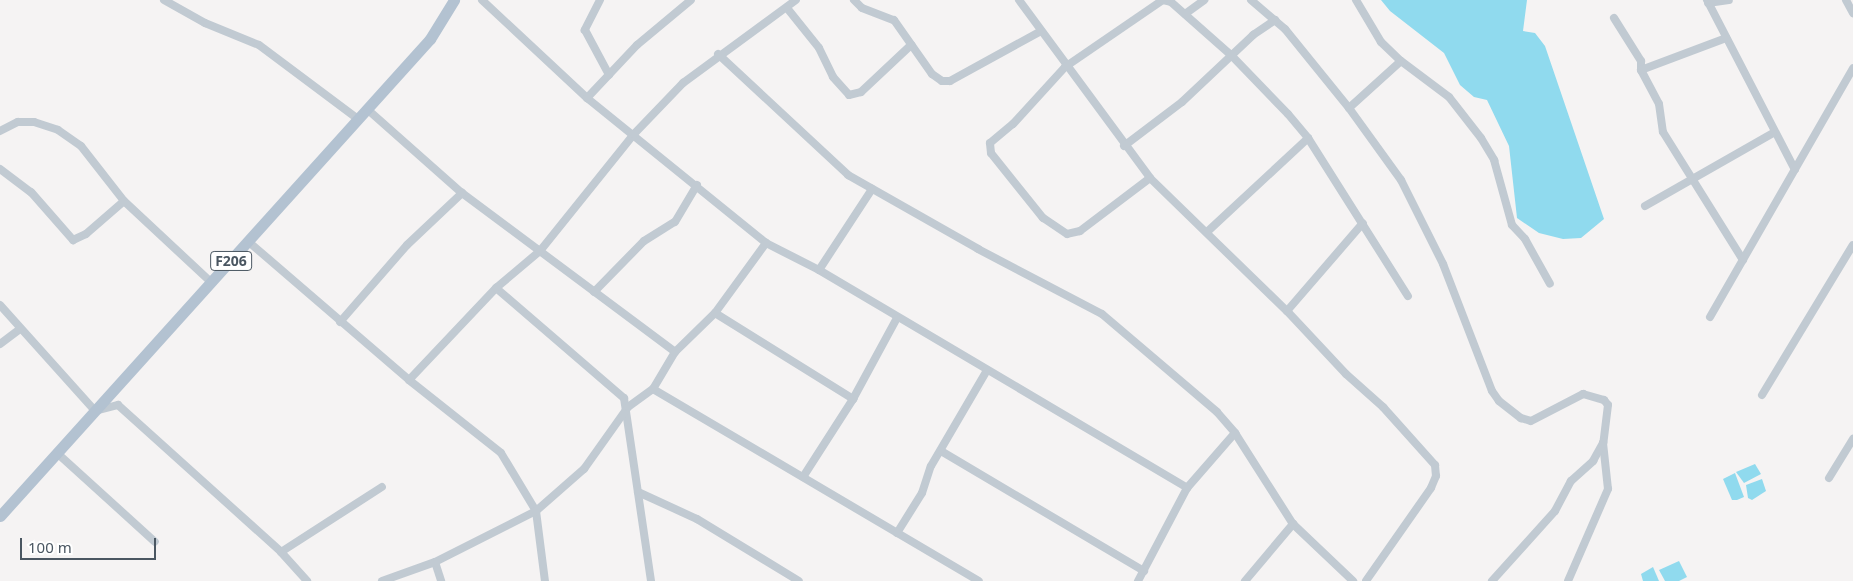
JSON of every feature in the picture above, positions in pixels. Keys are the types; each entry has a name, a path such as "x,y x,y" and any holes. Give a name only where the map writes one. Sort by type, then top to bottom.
{"main road":[{"name":"F206","path":"0,516 211,282 250,243 430,39 454,0"}],"street":[{"path":"164,0 205,23 259,45 358,119"},
{"path":"482,0 587,98 697,185 766,243 819,270 897,318 1187,488"},
{"path":"600,0 585,30 609,75"},
{"path":"587,98 637,45 691,0"},
{"path":"408,380 496,288 540,251 634,134 683,83 718,54 796,0"},
{"path":"854,0 862,8 894,20 932,74 942,81 950,81 1040,31"},
{"path":"1019,0 1065,67 1150,178 1287,311 1346,374 1383,407 1434,465 1436,476 1431,488 1366,581"},
{"path":"1150,178 1080,231 1067,234 1043,218 991,153 990,143 1013,124 1065,67 1163,0 1171,2 1232,55 1308,138 1408,296"},
{"path":"1185,14 1204,0"},
{"path":"1251,0 1275,20 1349,108 1401,180 1443,264 1492,391 1499,401 1521,418 1531,421 1583,394 1604,400 1608,405 1603,443 1608,489 1568,581"},
{"path":"1356,0 1381,42 1401,61 1449,97 1482,138 1494,160 1512,225 1524,239 1550,284"},
{"path":"1729,0 1707,2 1795,170"},
{"path":"1846,0 1853,13"},
{"path":"787,8 819,48 833,77 849,95 861,92 911,45"},
{"path":"1614,18 1640,61 1641,70 1659,104 1663,132 1743,260"},
{"path":"1124,146 1182,102 1253,35 1275,20"},
{"path":"1641,70 1726,38"},
{"path":"718,54 828,159 848,175 978,249 1102,314 1217,412 1236,433 1294,524 1353,581"},
{"path":"1349,108 1401,61"},
{"path":"1710,317 1853,68"},
{"path":"367,109 462,193 675,352"},
{"path":"0,131 18,122 34,122 63,132 81,146 124,201 211,282"},
{"path":"1645,206 1774,133"},
{"path":"1207,232 1308,138"},
{"path":"0,169 31,192 73,240 86,234 124,201"},
{"path":"594,292 644,241 674,222 697,185"},
{"path":"819,270 872,188"},
{"path":"340,322 407,245 462,193"},
{"path":"1287,311 1362,223"},
{"path":"250,243 408,380 501,452 536,511 545,581"},
{"path":"382,581 435,562 536,511 584,469 628,406 653,389 675,352 715,313 766,243"},
{"path":"1762,395 1853,245"},
{"path":"496,288 624,398 628,406 650,581"},
{"path":"0,305 95,411 118,405 281,552 307,581"},
{"path":"715,313 853,399"},
{"path":"803,477 853,399 897,318"},
{"path":"0,344 20,329"},
{"path":"897,533 922,493 931,466 987,370"},
{"path":"653,389 979,581"},
{"path":"1138,581 1187,488 1236,433"},
{"path":"1829,478 1853,439"},
{"path":"1492,581 1556,511 1571,481 1593,461 1603,443"},
{"path":"941,451 1144,571"},
{"path":"57,453 155,542"},
{"path":"281,552 382,487"},
{"path":"638,492 697,519 799,581"},
{"path":"1245,581 1294,524"},
{"path":"435,562 441,581"}],"water":[{"path":"1381,0 1527,0 1523,31 1535,33 1545,46 1604,219 1581,238 1563,239 1539,233 1517,218 1509,146 1487,100 1474,97 1460,85 1444,53 1390,11"},
{"path":"1755,464 1761,474 1744,483 1736,472"},
{"path":"1735,473 1744,497 1732,500 1723,479"},
{"path":"1762,479 1766,491 1752,500 1748,498 1746,485"},
{"path":"1679,561 1687,577 1679,581 1665,581 1659,570"},
{"path":"1653,567 1659,581 1643,581 1641,574"}]}
